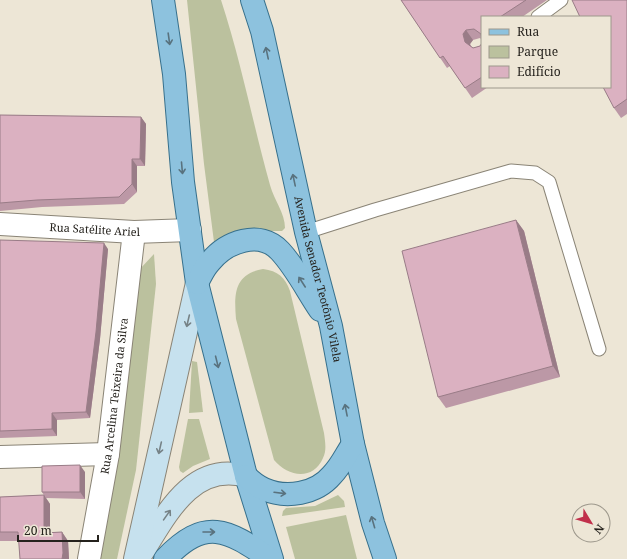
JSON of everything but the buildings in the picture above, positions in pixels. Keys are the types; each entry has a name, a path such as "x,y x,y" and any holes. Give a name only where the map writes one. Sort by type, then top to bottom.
{"main road":[{"path":"164,0 174,74 183,182 198,283 246,476 271,559"},
{"name":"Avenida Senador Teotônio Vilela","path":"252,0 262,31 306,232 330,326 353,444 373,523 385,559"},
{"path":"135,559 198,283 209,262 218,253 238,242 254,239 269,242 280,250 330,326"},
{"path":"138,559 180,497 201,479 224,472 246,476 262,488 271,492 297,494 312,490 332,476 353,444"},
{"path":"165,559 189,539 199,533 208,531 225,533 254,548 271,559"}],"street":[{"name":"Rua Satélite Ariel","path":"0,224 134,232 190,230"},
{"name":"Rua Arcelina Teixeira da Silva","path":"89,559 108,454 134,232"},
{"path":"0,457 108,454"}],"lane":[{"path":"539,16 561,0"},
{"path":"306,232 375,210 512,171 535,173 549,182 599,349"}],"green space":[{"path":"187,0 221,0 235,46 270,185 285,222 285,228 282,231 257,231 217,245 214,242 204,164"},
{"path":"154,254 156,284 136,470 117,559 98,559 139,270"},
{"path":"263,269 277,273 286,282 290,291 324,433 325,449 323,458 319,465 307,473 293,473 280,466 274,460 236,319 235,301 238,286 241,280 246,275"},
{"path":"192,361 197,362 203,412 189,413"},
{"path":"188,419 199,419 210,459 193,466 183,473 180,471 179,467"},
{"path":"338,495 344,501 345,507 282,516 283,511 286,508 315,506"},
{"path":"346,515 357,559 295,559 286,527"}]}
